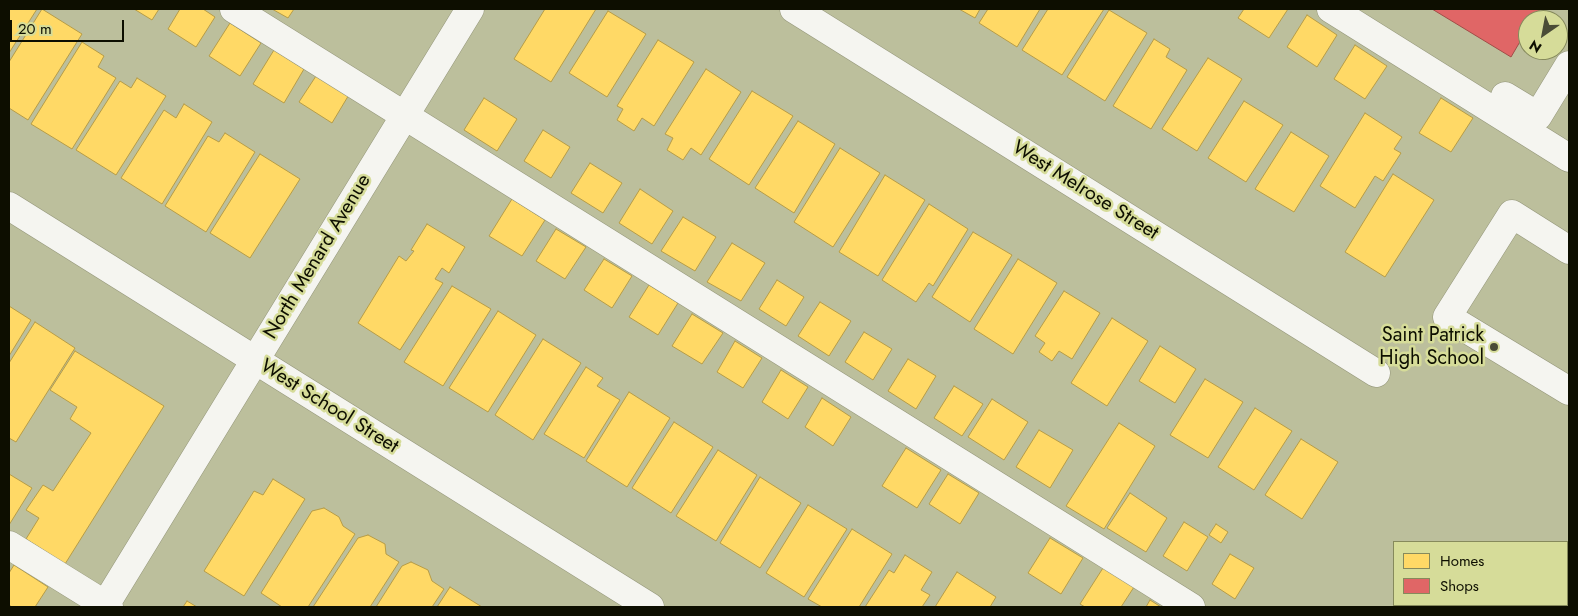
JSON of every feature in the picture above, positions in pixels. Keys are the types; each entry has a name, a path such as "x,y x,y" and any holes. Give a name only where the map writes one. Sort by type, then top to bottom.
{"street":[{"path":"234,9 1191,607"},
{"name":"North Menard Avenue","path":"106,606 470,9"},
{"name":"West Melrose Street","path":"794,9 1376,373"},
{"path":"1331,9 1569,158"},
{"path":"1366,9 1538,116 1569,65"},
{"name":"West School Street","path":"9,206 650,607"},
{"path":"1568,388 1447,318 1512,214 1569,250"},
{"path":"9,545 106,606"}],"building: Homes":[{"path":"9,9 37,9 9,53"},
{"path":"42,9 82,34 28,120 9,108 9,62"},
{"path":"134,9 159,9 152,20"},
{"path":"180,9 203,9 215,17 196,47 168,29"},
{"path":"272,9 294,9 288,18"},
{"path":"545,9 596,9 551,82 514,59"},
{"path":"959,9 980,9 975,18"},
{"path":"988,9 1040,9 1017,47 979,23"},
{"path":"1048,9 1104,9 1062,75 1022,50"},
{"path":"1244,9 1288,9 1269,38 1238,18"},
{"path":"1109,10 1147,33 1105,101 1067,77"},
{"path":"608,11 646,34 607,97 569,73"},
{"path":"1307,15 1337,35 1317,67 1287,47"},
{"path":"230,23 261,43 240,76 209,56"},
{"path":"1154,39 1170,49 1166,57 1187,70 1151,129 1113,106"},
{"path":"658,40 694,62 654,126 642,118 634,131 617,120 623,109 617,106"},
{"path":"82,42 104,56 98,67 116,78 72,149 31,124"},
{"path":"1355,45 1387,66 1365,99 1334,79"},
{"path":"274,50 304,69 284,103 253,84"},
{"path":"1208,58 1242,79 1197,151 1162,129"},
{"path":"706,69 741,92 701,155 691,148 683,160 667,150 673,138 665,134"},
{"path":"318,73 350,93 332,123 299,102"},
{"path":"137,78 166,96 116,175 76,150 120,81 131,88"},
{"path":"752,91 793,116 749,185 709,159"},
{"path":"484,98 517,119 497,151 464,130"},
{"path":"1441,98 1473,118 1451,152 1419,133"},
{"path":"1244,101 1283,125 1246,182 1208,158"},
{"path":"184,104 212,122 162,204 121,178 164,110 176,118"},
{"path":"1365,113 1402,137 1394,149 1401,153 1383,181 1375,176 1355,208 1320,186"},
{"path":"798,121 835,144 794,213 755,188"},
{"path":"543,130 570,147 551,178 524,161"},
{"path":"1291,132 1329,156 1294,212 1255,189"},
{"path":"225,133 255,152 206,232 165,206 208,136 219,142"},
{"path":"840,148 880,173 833,247 794,222"},
{"path":"260,154 300,179 250,258 210,233"},
{"path":"590,163 622,183 603,213 571,193"},
{"path":"1393,174 1434,200 1385,277 1345,252"},
{"path":"885,175 925,200 878,276 839,252"},
{"path":"640,189 673,211 652,244 619,223"},
{"path":"512,199 545,220 522,256 489,236"},
{"path":"929,204 968,229 933,286 929,283 916,302 882,280"},
{"path":"683,217 716,237 695,271 661,251"},
{"path":"427,224 465,247 449,273 442,268 435,279 443,283 400,350 358,323 399,256 406,261 414,251 411,250"},
{"path":"556,229 586,247 565,279 536,261"},
{"path":"973,232 1012,255 970,322 932,297"},
{"path":"732,243 765,263 741,301 707,282"},
{"path":"604,259 632,276 612,308 584,290"},
{"path":"1018,259 1057,283 1013,354 974,329"},
{"path":"777,280 804,297 786,326 759,309"},
{"path":"649,285 678,303 658,335 629,317"},
{"path":"452,286 491,309 443,386 404,362"},
{"path":"1064,291 1100,313 1072,359 1059,351 1052,361 1039,352 1045,343 1035,336"},
{"path":"820,302 851,321 829,356 798,336"},
{"path":"9,306 31,320 9,356"},
{"path":"498,311 536,335 488,412 449,388"},
{"path":"692,314 723,333 702,364 672,346"},
{"path":"1112,318 1148,341 1107,406 1071,383"},
{"path":"35,322 75,348 16,442 9,438 9,363"},
{"path":"864,332 892,349 873,380 845,362"},
{"path":"543,339 581,363 533,440 495,415"},
{"path":"735,341 762,358 743,388 717,372"},
{"path":"1160,346 1196,369 1175,403 1139,381"},
{"path":"75,351 164,406 65,564 26,539 39,518 26,510 43,485 53,491 91,433 70,419 77,407 50,390"},
{"path":"908,359 936,376 916,409 888,391"},
{"path":"586,367 603,378 597,386 620,400 584,458 544,434"},
{"path":"781,370 808,387 788,419 762,402"},
{"path":"1205,379 1243,402 1208,458 1170,435"},
{"path":"954,386 983,404 962,436 934,418"},
{"path":"629,392 670,418 627,487 586,461"},
{"path":"822,398 851,417 833,446 805,427"},
{"path":"992,399 1028,422 1004,460 968,437"},
{"path":"1255,408 1292,431 1254,490 1218,467"},
{"path":"674,422 713,447 671,513 632,488"},
{"path":"1119,423 1155,446 1104,529 1066,506"},
{"path":"1039,430 1073,450 1050,488 1016,467"},
{"path":"1301,439 1338,462 1302,519 1265,495"},
{"path":"906,448 941,470 917,508 882,486"},
{"path":"718,450 757,475 716,541 676,516"},
{"path":"9,474 32,488 9,525"},
{"path":"948,474 979,493 960,524 929,504"},
{"path":"760,477 801,503 760,568 720,543"},
{"path":"273,479 305,499 244,596 204,571 254,491 263,495"},
{"path":"1130,493 1167,518 1146,552 1107,528"},
{"path":"808,505 847,529 804,597 766,573"},
{"path":"324,508 339,517 343,526 355,534 308,607 282,607 261,593 312,511"},
{"path":"1184,522 1208,537 1187,571 1163,556"},
{"path":"1216,524 1228,532 1221,543 1209,535"},
{"path":"852,529 892,554 859,607 822,607 808,599"},
{"path":"368,535 385,544 386,554 399,562 370,607 313,607 358,538"},
{"path":"1050,538 1083,558 1061,594 1028,573"},
{"path":"1230,554 1254,568 1235,599 1212,584"},
{"path":"905,555 932,572 921,590 930,595 922,607 865,607 889,570 894,573"},
{"path":"411,562 428,570 432,581 444,589 432,607 376,607 402,566"},
{"path":"14,565 48,587 35,607 12,607 9,605 9,573"},
{"path":"1103,568 1134,587 1121,607 1085,607 1080,604"},
{"path":"957,572 996,597 990,607 935,607"},
{"path":"450,587 482,607 437,607"},
{"path":"1150,600 1161,607 1146,607"},
{"path":"187,601 197,607 183,607"}],"building: Shops":[{"path":"1432,9 1540,9 1518,10 1518,45 1511,57"}],"place":[{"name":"Saint Patrick High School","path":"1494,347"}]}
